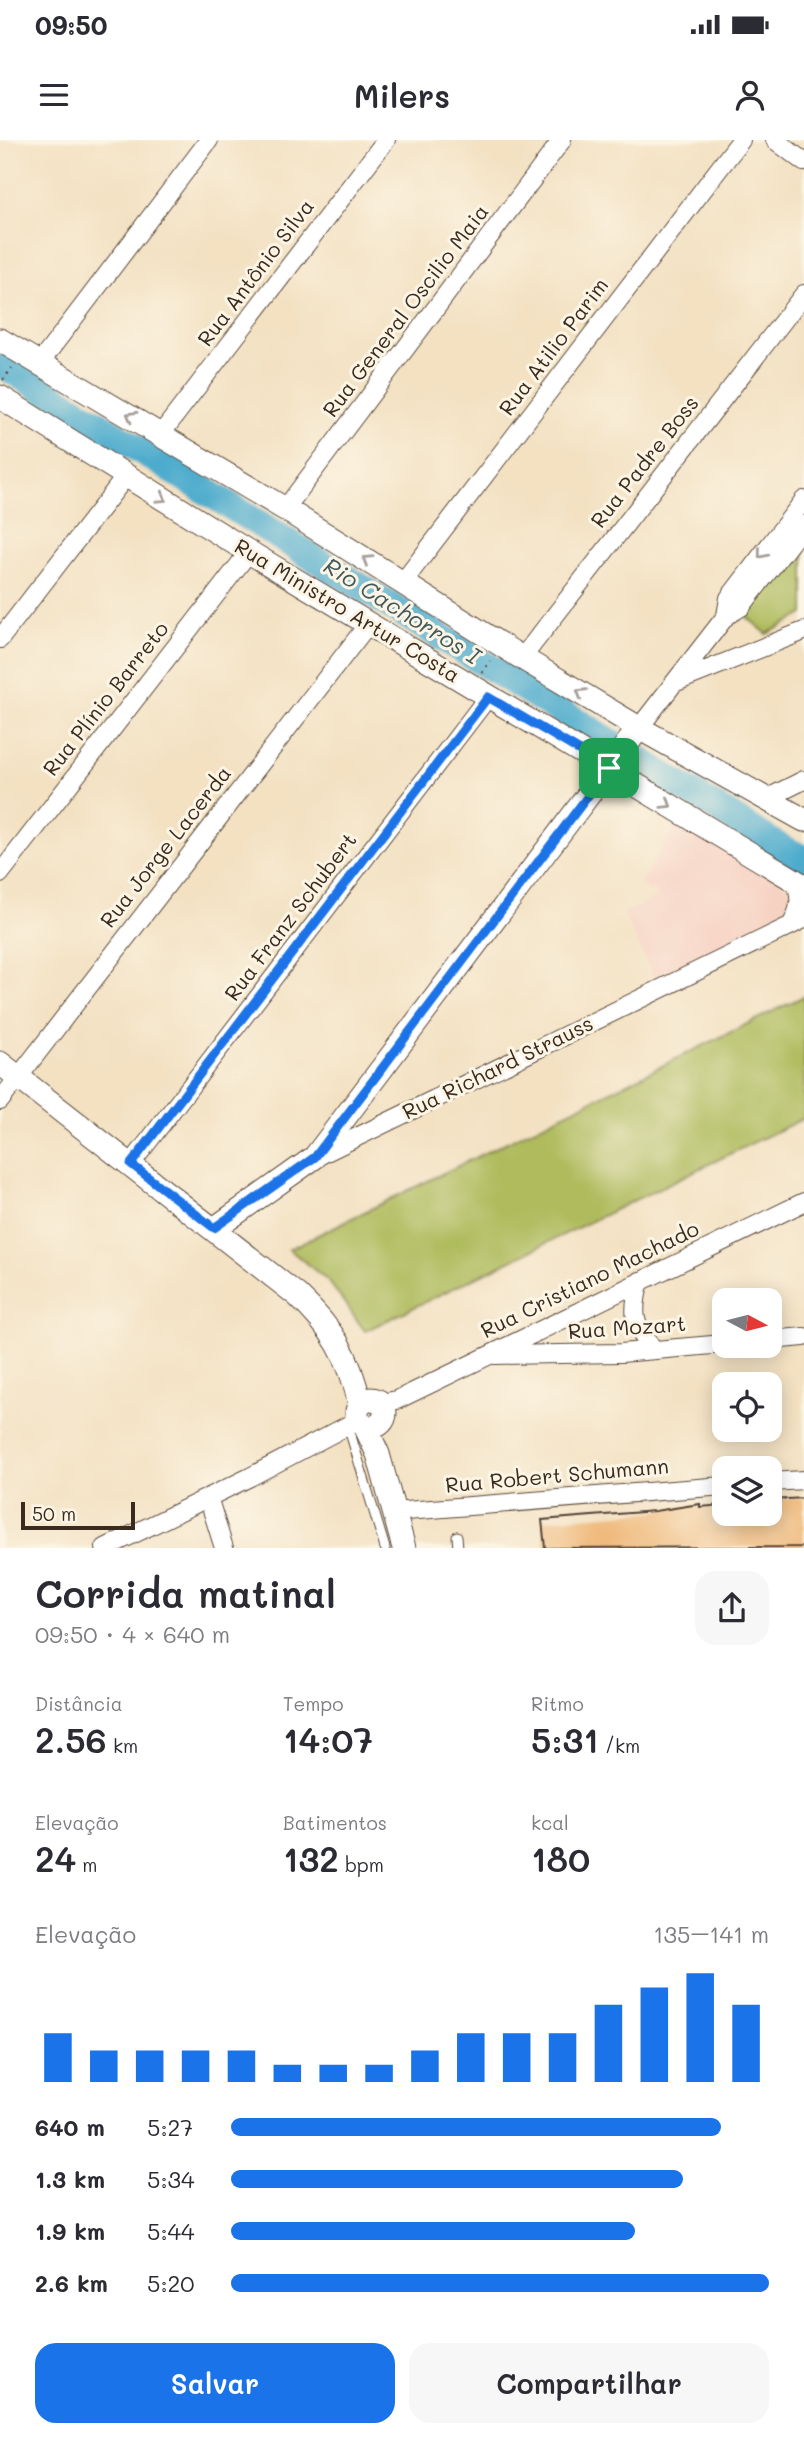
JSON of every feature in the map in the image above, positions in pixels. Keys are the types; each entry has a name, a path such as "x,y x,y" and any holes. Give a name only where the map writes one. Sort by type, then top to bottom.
{"street":[{"path":"27,363 209,140"},
{"name":"Rua Antônio Silva","path":"161,434 386,140"},
{"name":"Rua General Oscilio Maia","path":"285,509 562,140"},
{"name":"Rua Atilio Parim","path":"403,582 741,140"},
{"path":"775,140 804,162"},
{"name":"Rua Padre Boss","path":"522,658 804,294"},
{"path":"0,340 27,363 161,434 403,582 635,733 804,820"},
{"name":"Rua Ministro Artur Costa","path":"1,396 249,552 612,764 799,884"},
{"path":"0,639 126,476"},
{"path":"726,616 729,598 804,500"},
{"path":"315,1157 635,733 726,616 741,607 804,524"},
{"name":"Rua Plínio Barreto","path":"0,874 249,552"},
{"name":"Rua Jorge Lacerda","path":"0,1101 9,1070 369,623"},
{"path":"673,684 804,631"},
{"name":"Rua Franz Schubert","path":"131,1164 483,688"},
{"path":"766,799 804,780"},
{"name":"Rua Richard Strauss","path":"214,1228 315,1157 798,921 799,884"},
{"path":"9,1070 214,1228 312,1310 339,1346 372,1413 378,1454 404,1548"},
{"name":"Rua Cristiano Machado","path":"105,1548 372,1413 804,1202"},
{"path":"640,1282 636,1296 636,1326 642,1339 655,1350"},
{"path":"782,1339 804,1336"},
{"name":"Rua Mozart","path":"490,1355 570,1355 712,1345"},
{"path":"782,1481 804,1480"},
{"name":"Rua Robert Schumann","path":"393,1512 712,1487"},
{"path":"208,1497 224,1548"}],"lane":[{"path":"372,1413 385,1548"},
{"path":"457,1536 458,1548"}],"path":[{"path":"1,396 27,363"},
{"path":"356,603 373,579"},
{"path":"483,688 495,653"}],"shaded area":[{"path":"683,815 792,890 792,905 787,918 656,983 623,913 659,896 640,884"}],"green space":[{"path":"804,541 804,614 767,634 747,617"},
{"path":"804,996 804,1118 365,1331 329,1282 289,1249"}],"building":[{"path":"804,1498 804,1547 545,1548 542,1520 655,1511 700,1504 700,1507 712,1506 712,1526 782,1526 782,1499"}],"waterway":[{"name":"Rio Cachorros I","path":"0,363 781,848 804,859"}],"route":[{"path":"488,697 609,768 315,1157 214,1228 131,1164 488,697"}]}
